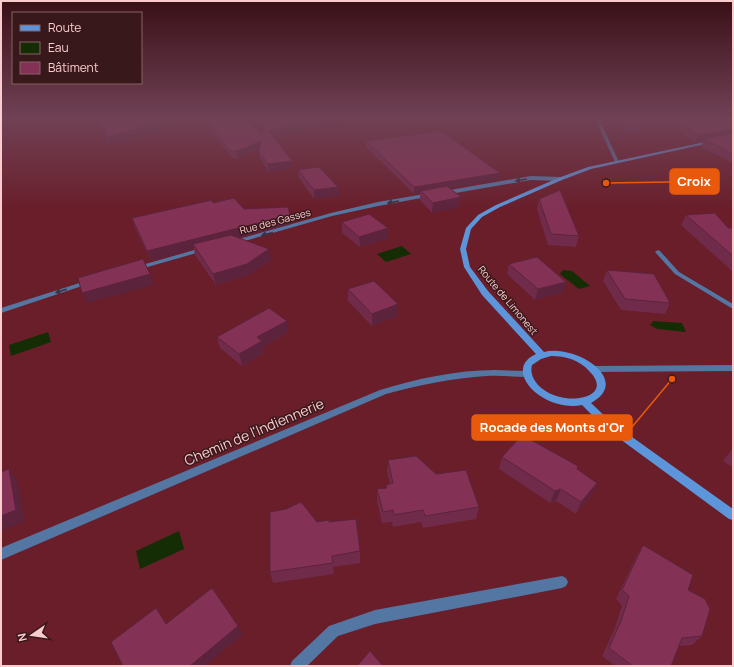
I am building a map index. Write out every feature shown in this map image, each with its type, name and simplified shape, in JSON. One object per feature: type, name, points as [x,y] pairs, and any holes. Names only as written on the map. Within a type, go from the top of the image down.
[{"type":"street","points":[[611,148],[617,162]]},
{"type":"street","name":"Route de Limonest","points":[[541,354],[481,286],[467,267],[463,249],[468,229],[480,216],[498,206],[560,179],[590,168],[684,148]]},
{"type":"street","name":"Rue des Gasses","points":[[231,243],[331,215],[378,204],[531,178],[560,179]]},
{"type":"street","points":[[127,271],[209,248]]},
{"type":"street","points":[[658,252],[677,273],[733,307]]},
{"type":"street","points":[[1,311],[97,280]]},
{"type":"street","points":[[551,352],[575,356],[586,362],[594,369],[600,377],[601,385],[599,393],[593,398],[584,402],[572,403],[548,397],[538,390],[531,383],[527,368],[530,362],[541,354],[551,352]]},
{"type":"street","points":[[594,369],[733,368]]},
{"type":"street","name":"Chemin de l'Indiennerie","points":[[1,554],[383,392],[468,374],[528,374]]},
{"type":"street","points":[[584,402],[613,428],[733,515]]},
{"type":"street","points":[[297,666],[334,631],[374,617],[562,582]]},
{"type":"water","points":[[402,246],[411,254],[386,262],[377,254]]},
{"type":"water","points":[[563,270],[572,271],[590,286],[579,289],[560,274]]},
{"type":"water","points":[[652,321],[682,323],[686,332],[657,329],[650,325],[653,322]]},
{"type":"water","points":[[48,332],[51,342],[11,356],[9,345]]},
{"type":"water","points":[[179,531],[184,549],[140,569],[136,551]]},
{"type":"building","points":[[228,148],[244,148],[237,151],[230,151]]},
{"type":"building","points":[[260,148],[282,148],[292,161],[268,164],[259,152]]},
{"type":"building","points":[[373,148],[465,148],[500,173],[414,187]]},
{"type":"building","points":[[722,148],[733,148],[733,154]]},
{"type":"building","points":[[319,167],[338,187],[314,190],[298,170]]},
{"type":"building","points":[[447,186],[461,197],[433,203],[421,191]]},
{"type":"building","points":[[560,190],[579,236],[551,234],[539,199]]},
{"type":"building","points":[[234,198],[244,209],[288,207],[290,215],[147,251],[132,218],[212,200],[213,203]]},
{"type":"building","points":[[715,213],[728,228],[733,228],[733,256],[686,215]]},
{"type":"building","points":[[369,214],[388,228],[359,237],[342,222]]},
{"type":"building","points":[[231,235],[269,249],[247,264],[213,274],[193,244]]},
{"type":"building","points":[[537,257],[566,282],[538,289],[509,264]]},
{"type":"building","points":[[143,259],[150,274],[82,293],[78,278]]},
{"type":"building","points":[[607,270],[654,274],[670,303],[625,299]]},
{"type":"building","points":[[374,281],[398,304],[372,314],[348,289]]},
{"type":"building","points":[[269,308],[287,321],[257,337],[262,341],[239,354],[217,337]]},
{"type":"building","points":[[522,435],[578,466],[577,469],[597,483],[581,502],[561,489],[555,491],[502,457]]},
{"type":"building","points":[[416,456],[436,474],[466,470],[479,507],[425,516],[423,510],[394,515],[393,510],[383,512],[377,489],[387,488],[386,485],[393,483],[388,460]]},
{"type":"building","points":[[9,469],[16,510],[1,516],[1,472]]},
{"type":"building","points":[[301,502],[317,522],[356,519],[360,551],[332,556],[333,563],[270,572],[270,512],[286,509]]},
{"type":"building","points":[[643,545],[693,575],[688,590],[705,599],[710,609],[702,636],[682,638],[671,666],[633,666],[609,648],[621,621],[629,596],[622,590]]},
{"type":"building","points":[[212,588],[238,626],[190,666],[123,666],[111,642],[156,608],[166,624]]},
{"type":"building","points":[[370,651],[383,666],[357,666]]},
{"type":"place","name":"Croix","points":[[606,183]]},
{"type":"place","name":"Rocade des Monts d'Or","points":[[672,379]]}]
